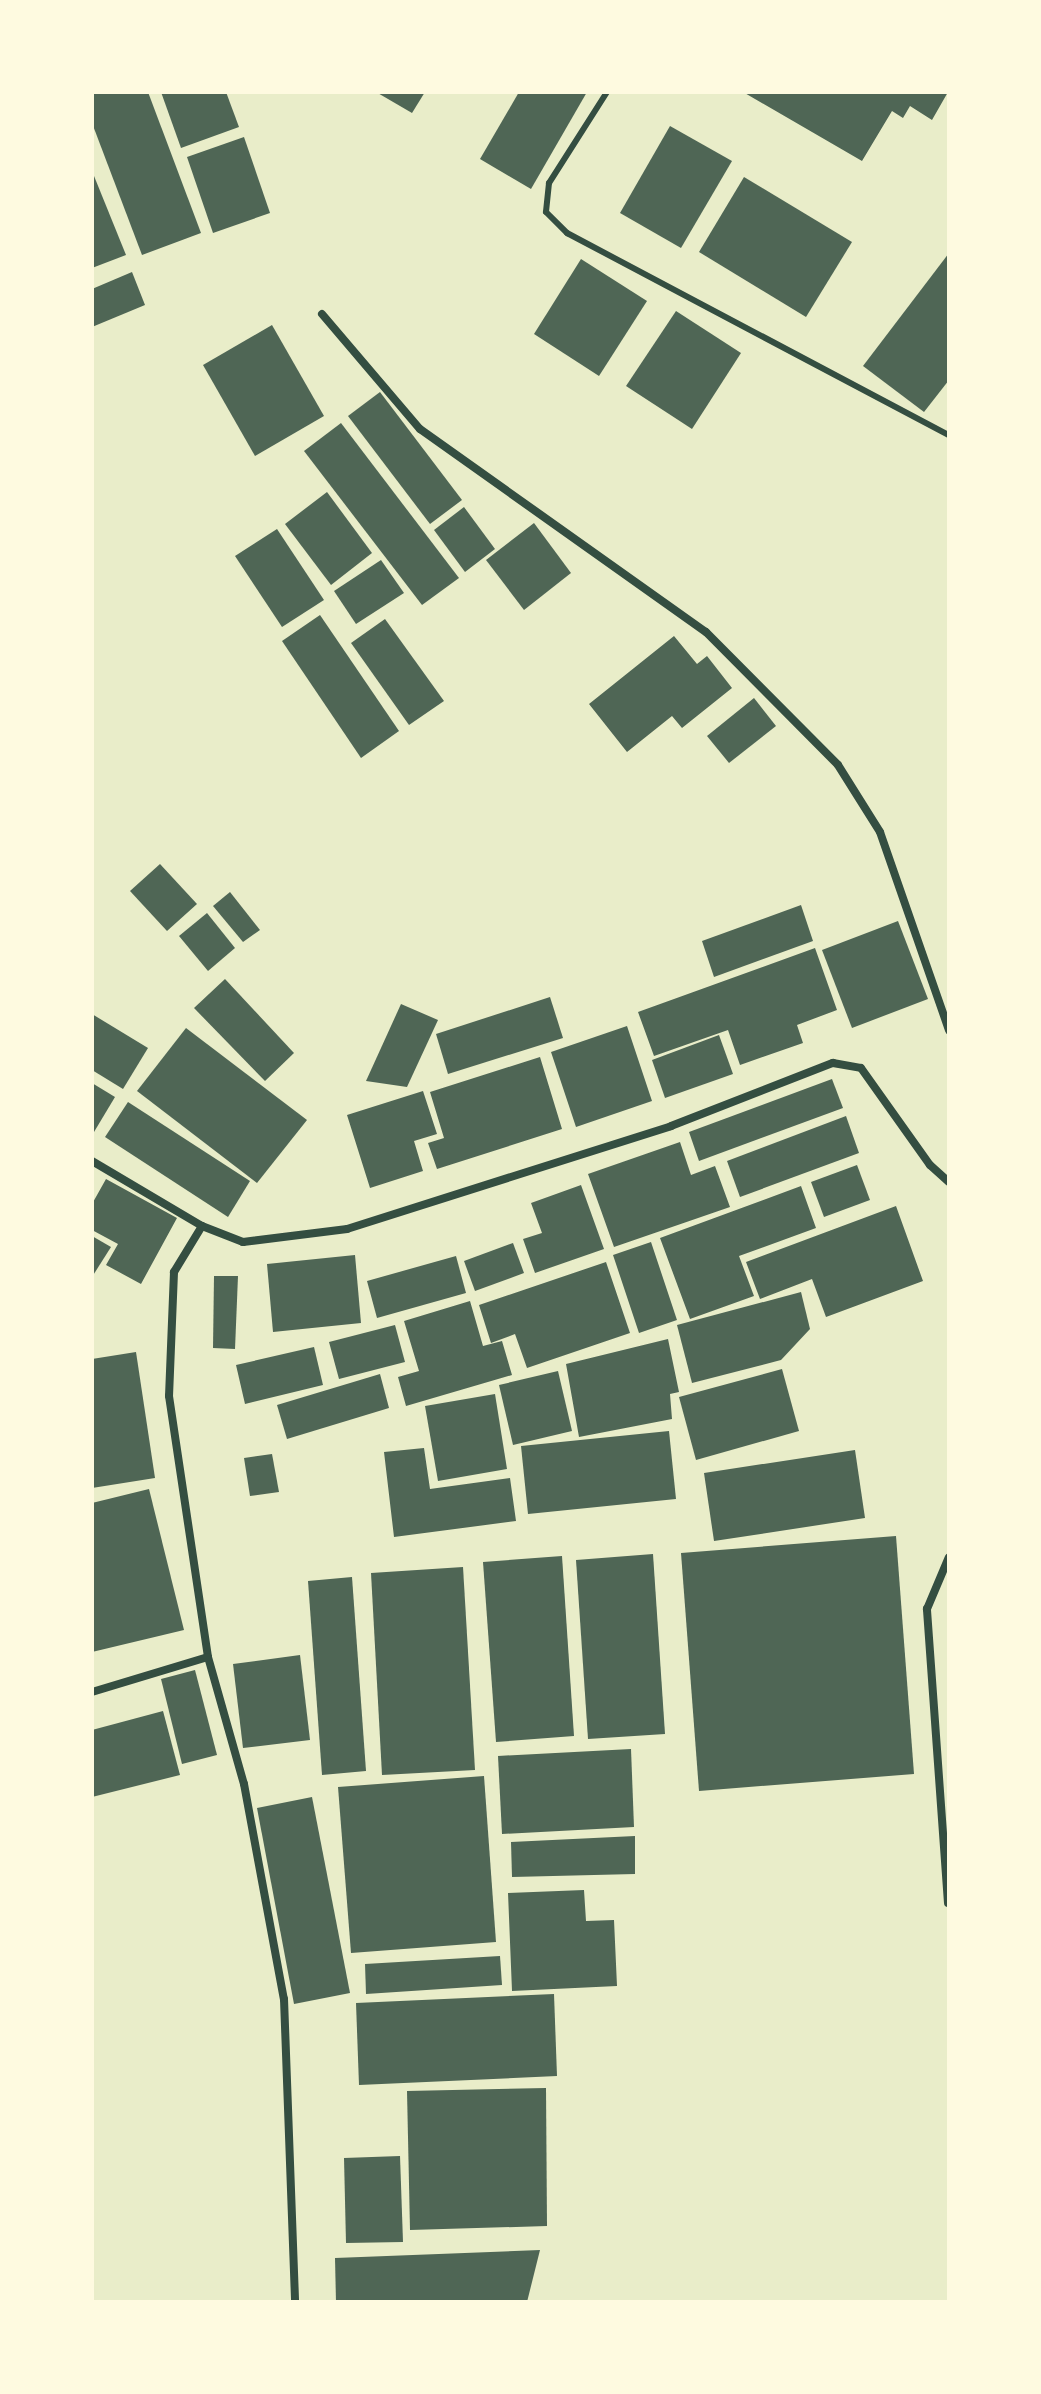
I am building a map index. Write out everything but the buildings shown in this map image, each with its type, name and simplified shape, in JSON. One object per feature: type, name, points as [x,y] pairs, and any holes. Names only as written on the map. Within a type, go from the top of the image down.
[{"type":"street","points":[[322,314],[420,429],[706,632],[838,765],[880,832],[949,1030]]},
{"type":"street","points":[[92,1161],[202,1226],[243,1242],[347,1229],[657,1131],[833,1063],[861,1068],[930,1165],[949,1182]]},
{"type":"street","points":[[202,1226],[174,1272],[169,1396],[208,1657],[244,1784],[284,1999],[295,2302]]},
{"type":"street","points":[[948,1903],[927,1609],[949,1557]]},
{"type":"street","points":[[92,1692],[208,1657]]},
{"type":"lane","points":[[607,92],[549,183],[546,212],[567,233],[949,435]]}]
